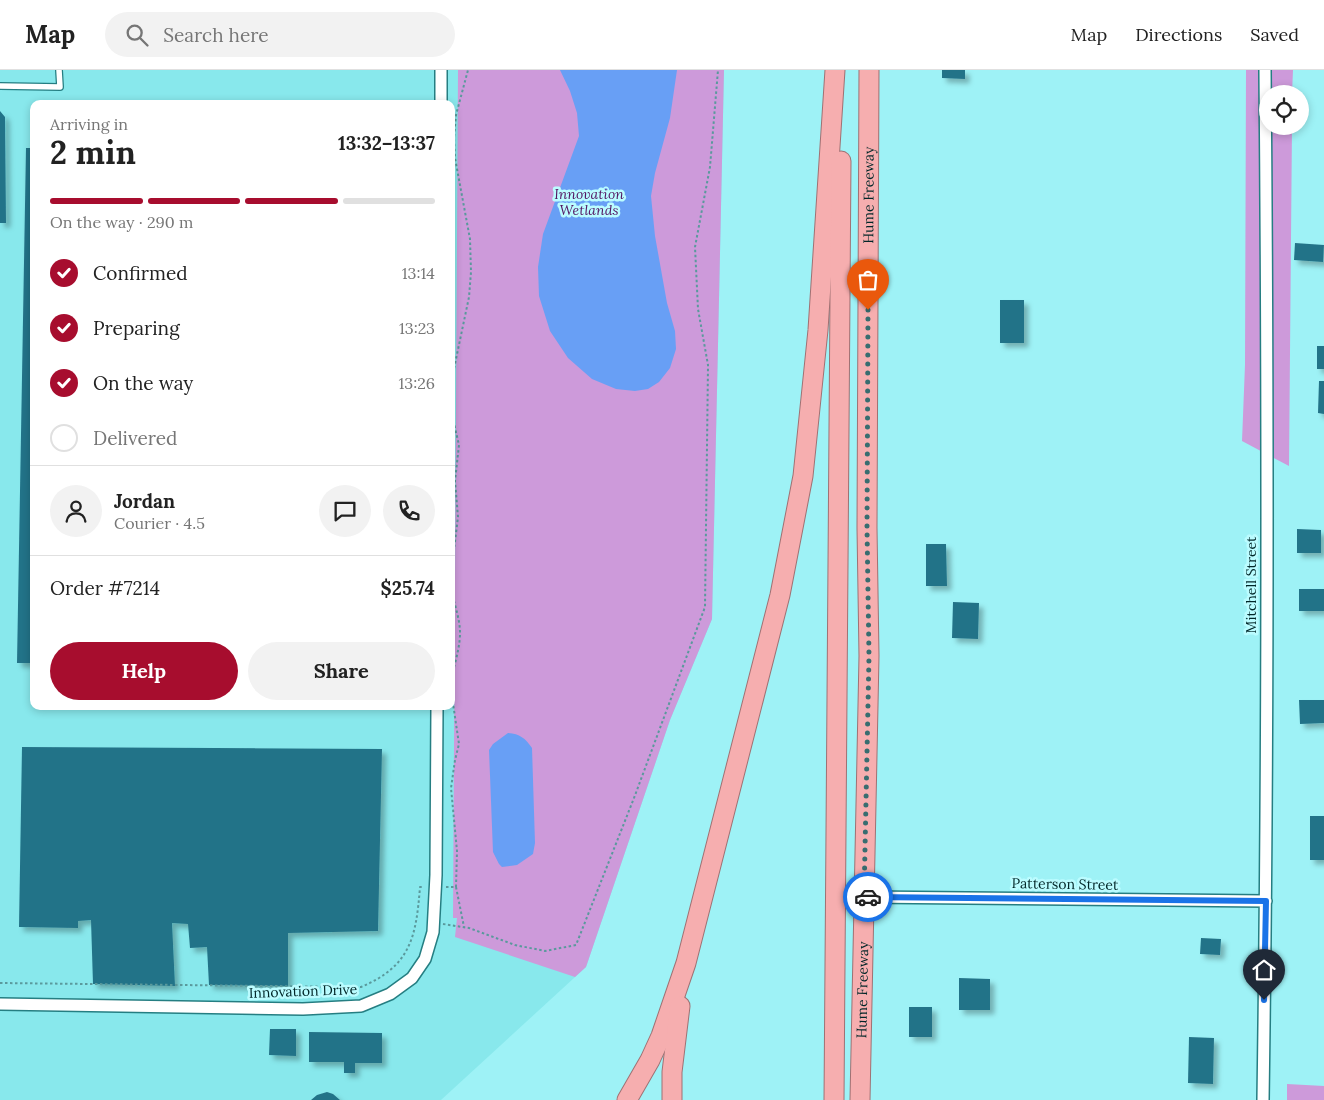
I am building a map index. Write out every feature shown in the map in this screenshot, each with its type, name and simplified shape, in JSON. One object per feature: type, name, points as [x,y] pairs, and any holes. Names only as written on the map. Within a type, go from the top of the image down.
[{"type":"highway","points":[[627,1100],[650,1060],[661,1036],[686,963],[780,595],[803,476],[818,330],[835,70]]},
{"type":"highway","name":"Hume Freeway","points":[[834,1100],[842,70]]},
{"type":"highway","name":"Hume Freeway","points":[[860,1100],[869,656],[867,528],[869,70]]},
{"type":"highway","points":[[672,1100],[674,1051],[686,963]]},
{"type":"street","points":[[440,100],[441,70]]},
{"type":"street","name":"Mitchell Street","points":[[1263,1100],[1266,901],[1267,278],[1265,70]]},
{"type":"street","name":"Innovation Drive","points":[[0,1004],[303,1009],[361,1006],[390,994],[412,978],[425,959],[433,932],[436,875],[437,710]]},
{"type":"street","name":"Patterson Street","points":[[864,897],[1266,901]]},
{"type":"lane","points":[[0,86],[60,87],[60,70]]},
{"type":"path","points":[[455,131],[459,101],[468,70]]},
{"type":"path","points":[[434,922],[464,927],[515,945],[545,952],[576,945],[641,779],[705,607],[708,365],[698,309],[695,247],[710,166],[718,70]]},
{"type":"path","points":[[455,158],[470,239],[471,272],[469,297],[455,365]]},
{"type":"path","points":[[455,428],[459,445],[455,482],[458,517],[455,541]]},
{"type":"path","points":[[455,604],[460,633],[455,659]]},
{"type":"path","points":[[454,710],[459,744],[451,788],[457,851],[456,887],[464,927]]},
{"type":"path","points":[[0,983],[360,987],[388,973],[410,947],[416,924],[420,887],[429,887]]},
{"type":"path","points":[[438,887],[456,887]]},
{"type":"shaded area","points":[[0,70],[724,70],[712,619],[670,720],[586,967],[441,1100],[0,1100]]},
{"type":"shaded area","points":[[560,70],[677,70],[670,118],[655,173],[651,196],[655,236],[667,303],[675,331],[676,349],[670,368],[659,382],[648,389],[635,391],[616,389],[592,379],[568,358],[550,331],[539,296],[538,267],[543,234],[579,136],[577,113],[570,91]]},
{"type":"shaded area","points":[[508,733],[522,737],[532,748],[535,843],[533,854],[517,865],[502,867],[493,852],[489,750],[493,744]]},
{"type":"green space","name":"Innovation Wetlands","points":[[458,70],[724,70],[712,619],[670,720],[586,967],[575,977],[455,937],[457,918],[453,918]]},
{"type":"green space","points":[[1246,70],[1293,70],[1292,85],[1259,85],[1259,135],[1292,135],[1289,466],[1242,441],[1245,365]]},
{"type":"green space","points":[[1287,1084],[1324,1086],[1324,1100],[1287,1100]]},
{"type":"building","points":[[942,70],[965,70],[965,79],[942,78]]},
{"type":"building","points":[[0,111],[5,117],[6,223],[0,223]]},
{"type":"building","points":[[26,148],[30,148],[30,663],[17,663]]},
{"type":"building","points":[[1295,243],[1324,245],[1323,262],[1294,260]]},
{"type":"building","points":[[1000,300],[1024,300],[1024,343],[1000,343]]},
{"type":"building","points":[[1317,346],[1324,346],[1324,369],[1317,369]]},
{"type":"building","points":[[1319,381],[1324,381],[1324,414],[1318,413]]},
{"type":"building","points":[[1297,529],[1321,530],[1321,553],[1297,553]]},
{"type":"building","points":[[926,544],[946,544],[947,586],[926,586]]},
{"type":"building","points":[[1299,589],[1324,589],[1324,611],[1299,611]]},
{"type":"building","points":[[953,602],[979,603],[978,639],[952,638]]},
{"type":"building","points":[[1299,700],[1324,700],[1324,723],[1300,724]]},
{"type":"building","points":[[22,747],[382,749],[378,931],[288,933],[288,986],[209,985],[207,947],[190,948],[188,924],[172,923],[175,986],[93,984],[91,920],[78,921],[78,928],[19,927]]},
{"type":"building","points":[[1310,816],[1324,816],[1324,860],[1310,860]]},
{"type":"building","points":[[1201,938],[1221,939],[1220,955],[1200,954]]},
{"type":"building","points":[[959,978],[990,979],[990,1010],[959,1010]]},
{"type":"building","points":[[909,1007],[932,1007],[932,1037],[909,1037]]},
{"type":"building","points":[[270,1029],[296,1029],[296,1056],[269,1055]]},
{"type":"building","points":[[309,1032],[382,1033],[382,1063],[355,1063],[355,1073],[344,1073],[344,1062],[309,1062]]},
{"type":"building","points":[[1189,1037],[1214,1038],[1213,1084],[1188,1083]]},
{"type":"building","points":[[327,1092],[340,1100],[311,1100],[317,1095]]},
{"type":"way so far","points":[[868,310],[867,528],[869,656],[864,897],[868,897]]},
{"type":"route","points":[[868,897],[1266,901],[1264,1000]]}]
